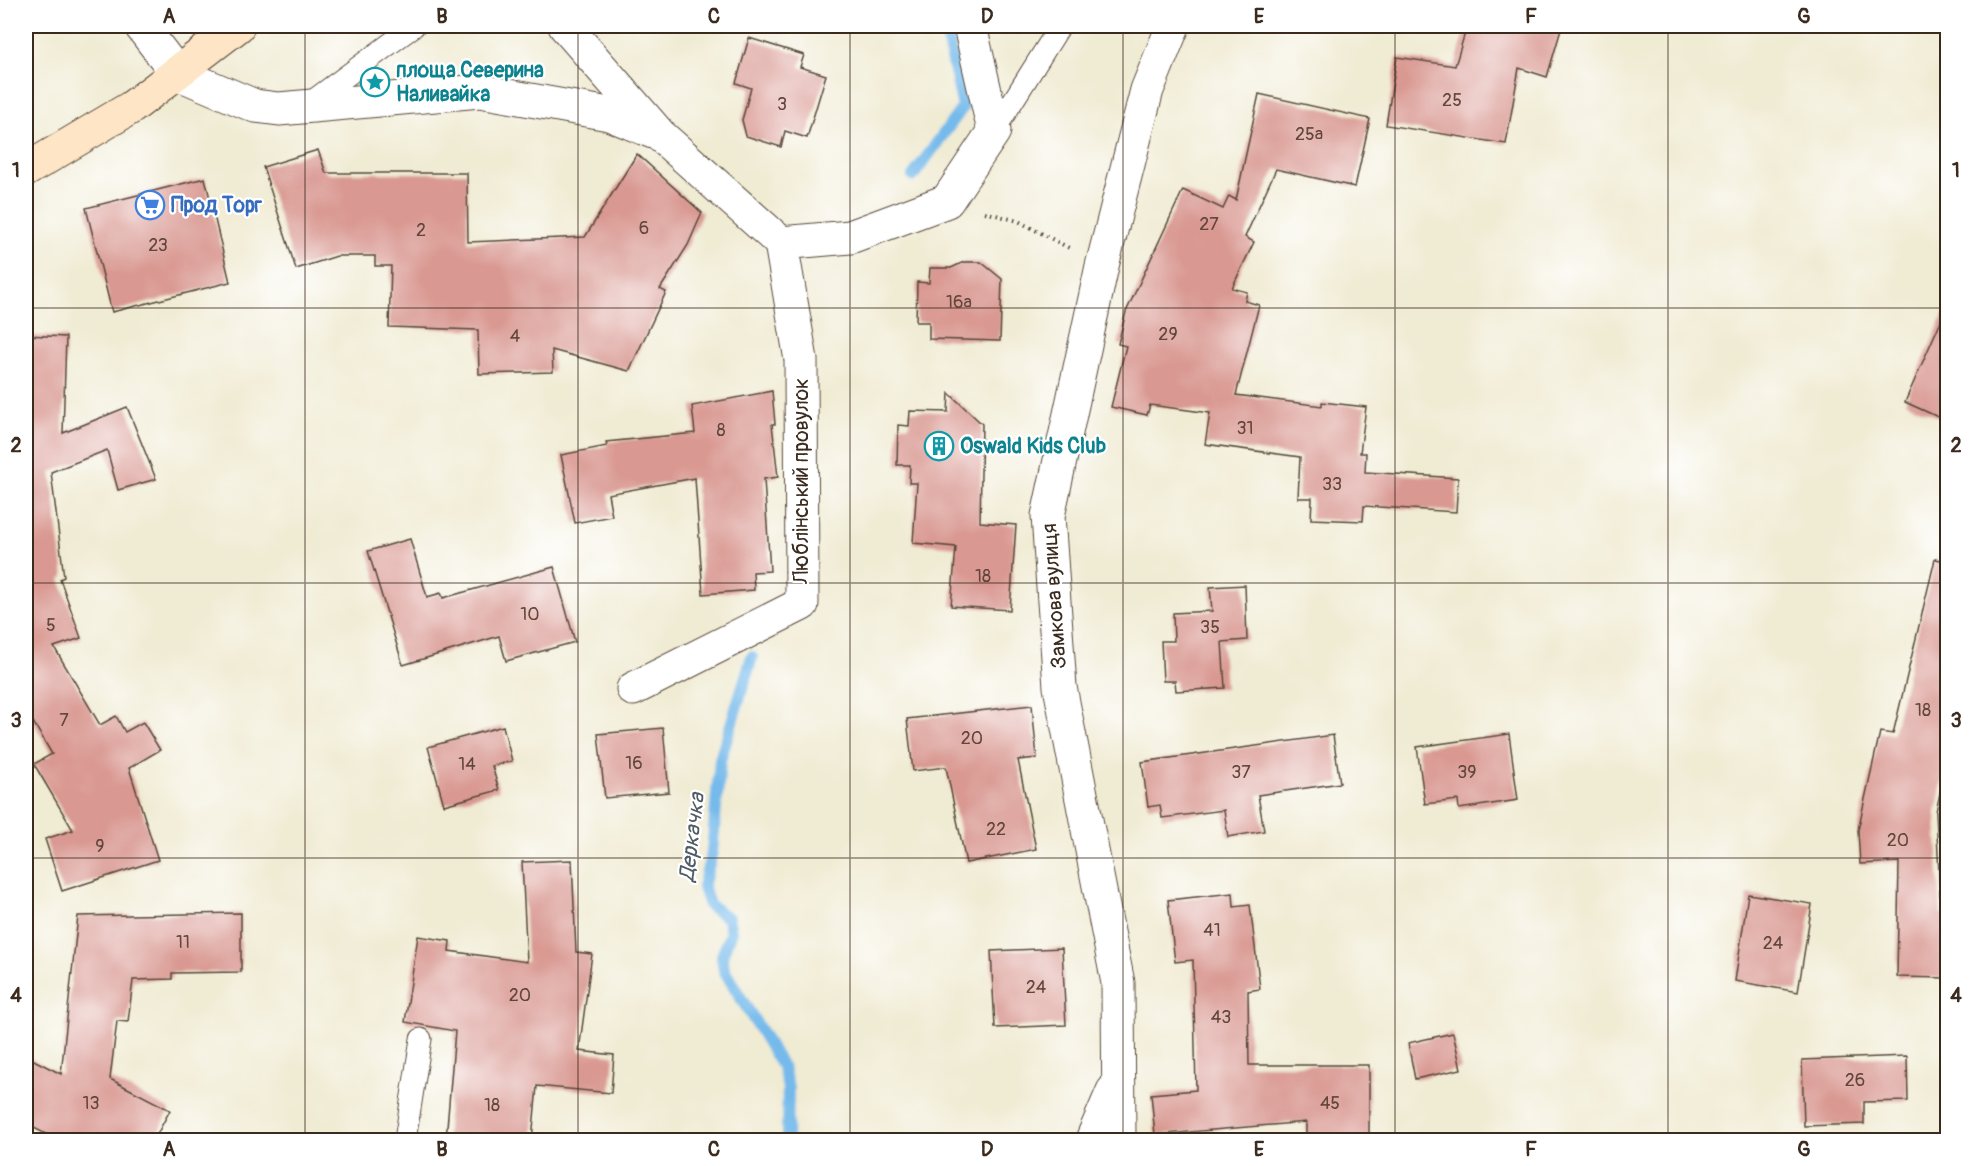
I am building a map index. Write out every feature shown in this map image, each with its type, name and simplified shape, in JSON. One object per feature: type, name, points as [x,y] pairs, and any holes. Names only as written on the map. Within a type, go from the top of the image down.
[{"type":"main road","points":[[26,170],[124,112],[238,26]]},
{"type":"street","points":[[141,26],[177,73],[255,106],[279,109],[480,92],[609,114],[660,135]]},
{"type":"street","points":[[565,26],[660,135],[781,243],[850,237],[947,201],[994,131],[970,26]]},
{"type":"street","name":"Замкова вулиця","points":[[1119,1140],[1118,983],[1060,687],[1048,516],[1102,266],[1147,90],[1173,26]]},
{"type":"street","name":"Люблінський провулок","points":[[633,689],[802,603],[801,360],[781,243]]},
{"type":"street","points":[[1092,1140],[1120,1075]]},
{"type":"lane","points":[[304,107],[414,26]]},
{"type":"lane","points":[[994,131],[1060,26]]},
{"type":"lane","points":[[405,1140],[421,1039]]},
{"type":"path","points":[[947,201],[1018,221],[1102,266]]},
{"type":"building","points":[[1467,26],[1562,26],[1547,77],[1519,68],[1506,144],[1386,125],[1397,57],[1455,66]]},
{"type":"building","points":[[749,38],[804,55],[800,67],[826,75],[807,138],[785,131],[781,147],[746,136],[742,120],[751,88],[736,83]]},
{"type":"building","points":[[1259,94],[1370,119],[1355,187],[1276,169],[1245,237],[1254,242],[1232,288],[1247,292],[1245,301],[1259,305],[1236,395],[1322,406],[1322,402],[1366,407],[1360,453],[1366,453],[1365,472],[1458,478],[1456,512],[1364,506],[1363,521],[1311,519],[1312,498],[1298,498],[1300,457],[1205,444],[1210,413],[1150,405],[1147,415],[1111,407],[1126,346],[1118,344],[1126,312],[1183,190],[1223,209],[1229,196],[1236,200]]},
{"type":"building","points":[[318,150],[326,173],[467,173],[468,242],[585,237],[637,154],[702,213],[688,245],[660,289],[666,292],[629,371],[552,350],[553,372],[479,374],[478,330],[389,327],[391,266],[375,266],[375,256],[337,256],[296,269],[263,167]]},
{"type":"building","points":[[205,178],[230,282],[112,312],[86,208]]},
{"type":"building","points":[[964,262],[981,262],[1002,279],[1000,341],[929,339],[929,322],[916,322],[917,282],[929,283],[930,268],[951,268]]},
{"type":"building","points":[[1947,307],[1947,421],[1905,402]]},
{"type":"building","points":[[26,335],[66,337],[63,433],[127,407],[156,479],[118,490],[107,450],[51,472],[64,577],[60,579],[81,638],[54,647],[100,725],[116,716],[125,732],[143,722],[160,750],[129,768],[158,860],[62,891],[45,839],[73,830],[34,764],[52,754],[26,710]]},
{"type":"building","points":[[772,391],[775,424],[772,424],[778,477],[764,479],[770,571],[753,572],[754,590],[703,594],[695,478],[608,494],[612,516],[575,523],[561,455],[607,446],[606,442],[695,433],[692,406]]},
{"type":"building","points":[[949,393],[982,424],[980,522],[1016,525],[1010,610],[951,606],[956,547],[913,543],[917,483],[909,483],[910,465],[897,465],[898,425],[909,426],[910,411],[948,412]]},
{"type":"building","points":[[410,539],[427,597],[441,593],[443,598],[554,567],[575,642],[506,661],[499,636],[403,665],[368,551]]},
{"type":"building","points":[[1935,559],[1947,561],[1947,759],[1936,812],[1941,915],[1947,915],[1947,978],[1897,977],[1899,862],[1860,864],[1858,830],[1880,732],[1893,734]]},
{"type":"building","points":[[1245,585],[1247,640],[1222,642],[1225,688],[1176,691],[1175,681],[1163,681],[1161,641],[1174,641],[1173,613],[1212,611],[1210,587]]},
{"type":"building","points":[[1032,705],[1037,758],[1018,760],[1036,849],[966,863],[946,767],[913,771],[907,719]]},
{"type":"building","points":[[503,726],[512,761],[492,766],[499,790],[444,805],[428,747]]},
{"type":"building","points":[[663,728],[669,792],[605,798],[598,734]]},
{"type":"building","points":[[1509,734],[1518,800],[1459,809],[1458,800],[1425,804],[1417,747]]},
{"type":"building","points":[[1333,735],[1340,783],[1258,795],[1264,831],[1228,837],[1224,810],[1162,818],[1160,805],[1148,807],[1142,762]]},
{"type":"building","points":[[572,860],[576,952],[592,954],[579,1051],[614,1055],[611,1093],[537,1086],[532,1140],[446,1140],[455,1031],[405,1022],[418,936],[450,941],[449,951],[527,962],[522,862]]},
{"type":"building","points":[[1233,893],[1234,907],[1250,905],[1260,989],[1248,991],[1249,1065],[1369,1065],[1369,1140],[1306,1140],[1306,1122],[1155,1135],[1151,1094],[1196,1090],[1193,960],[1175,962],[1168,900]]},
{"type":"building","points":[[1748,894],[1812,904],[1798,992],[1735,981]]},
{"type":"building","points":[[241,913],[241,972],[172,973],[172,979],[133,980],[128,1022],[117,1021],[110,1079],[170,1110],[154,1140],[58,1140],[26,1124],[26,1056],[61,1074],[78,916]]},
{"type":"building","points":[[1062,948],[1066,1025],[995,1028],[991,951]]},
{"type":"building","points":[[1453,1033],[1461,1069],[1415,1079],[1408,1043]]},
{"type":"building","points":[[1907,1056],[1908,1101],[1864,1102],[1864,1124],[1804,1126],[1802,1060]]},
{"type":"waterway","name":"Деркачка","points":[[913,176],[963,107],[945,26]]},
{"type":"waterway","name":"Деркачка","points":[[752,657],[720,760],[712,852],[703,887],[709,905],[728,918],[731,932],[722,956],[724,970],[783,1068],[788,1088],[787,1140]]},
{"type":"place","name":"площа Северина Наливайка","points":[[375,82]]},
{"type":"place","name":"Прод Торг","points":[[150,205]]},
{"type":"place","name":"Oswald Kids Club","points":[[939,446]]}]
